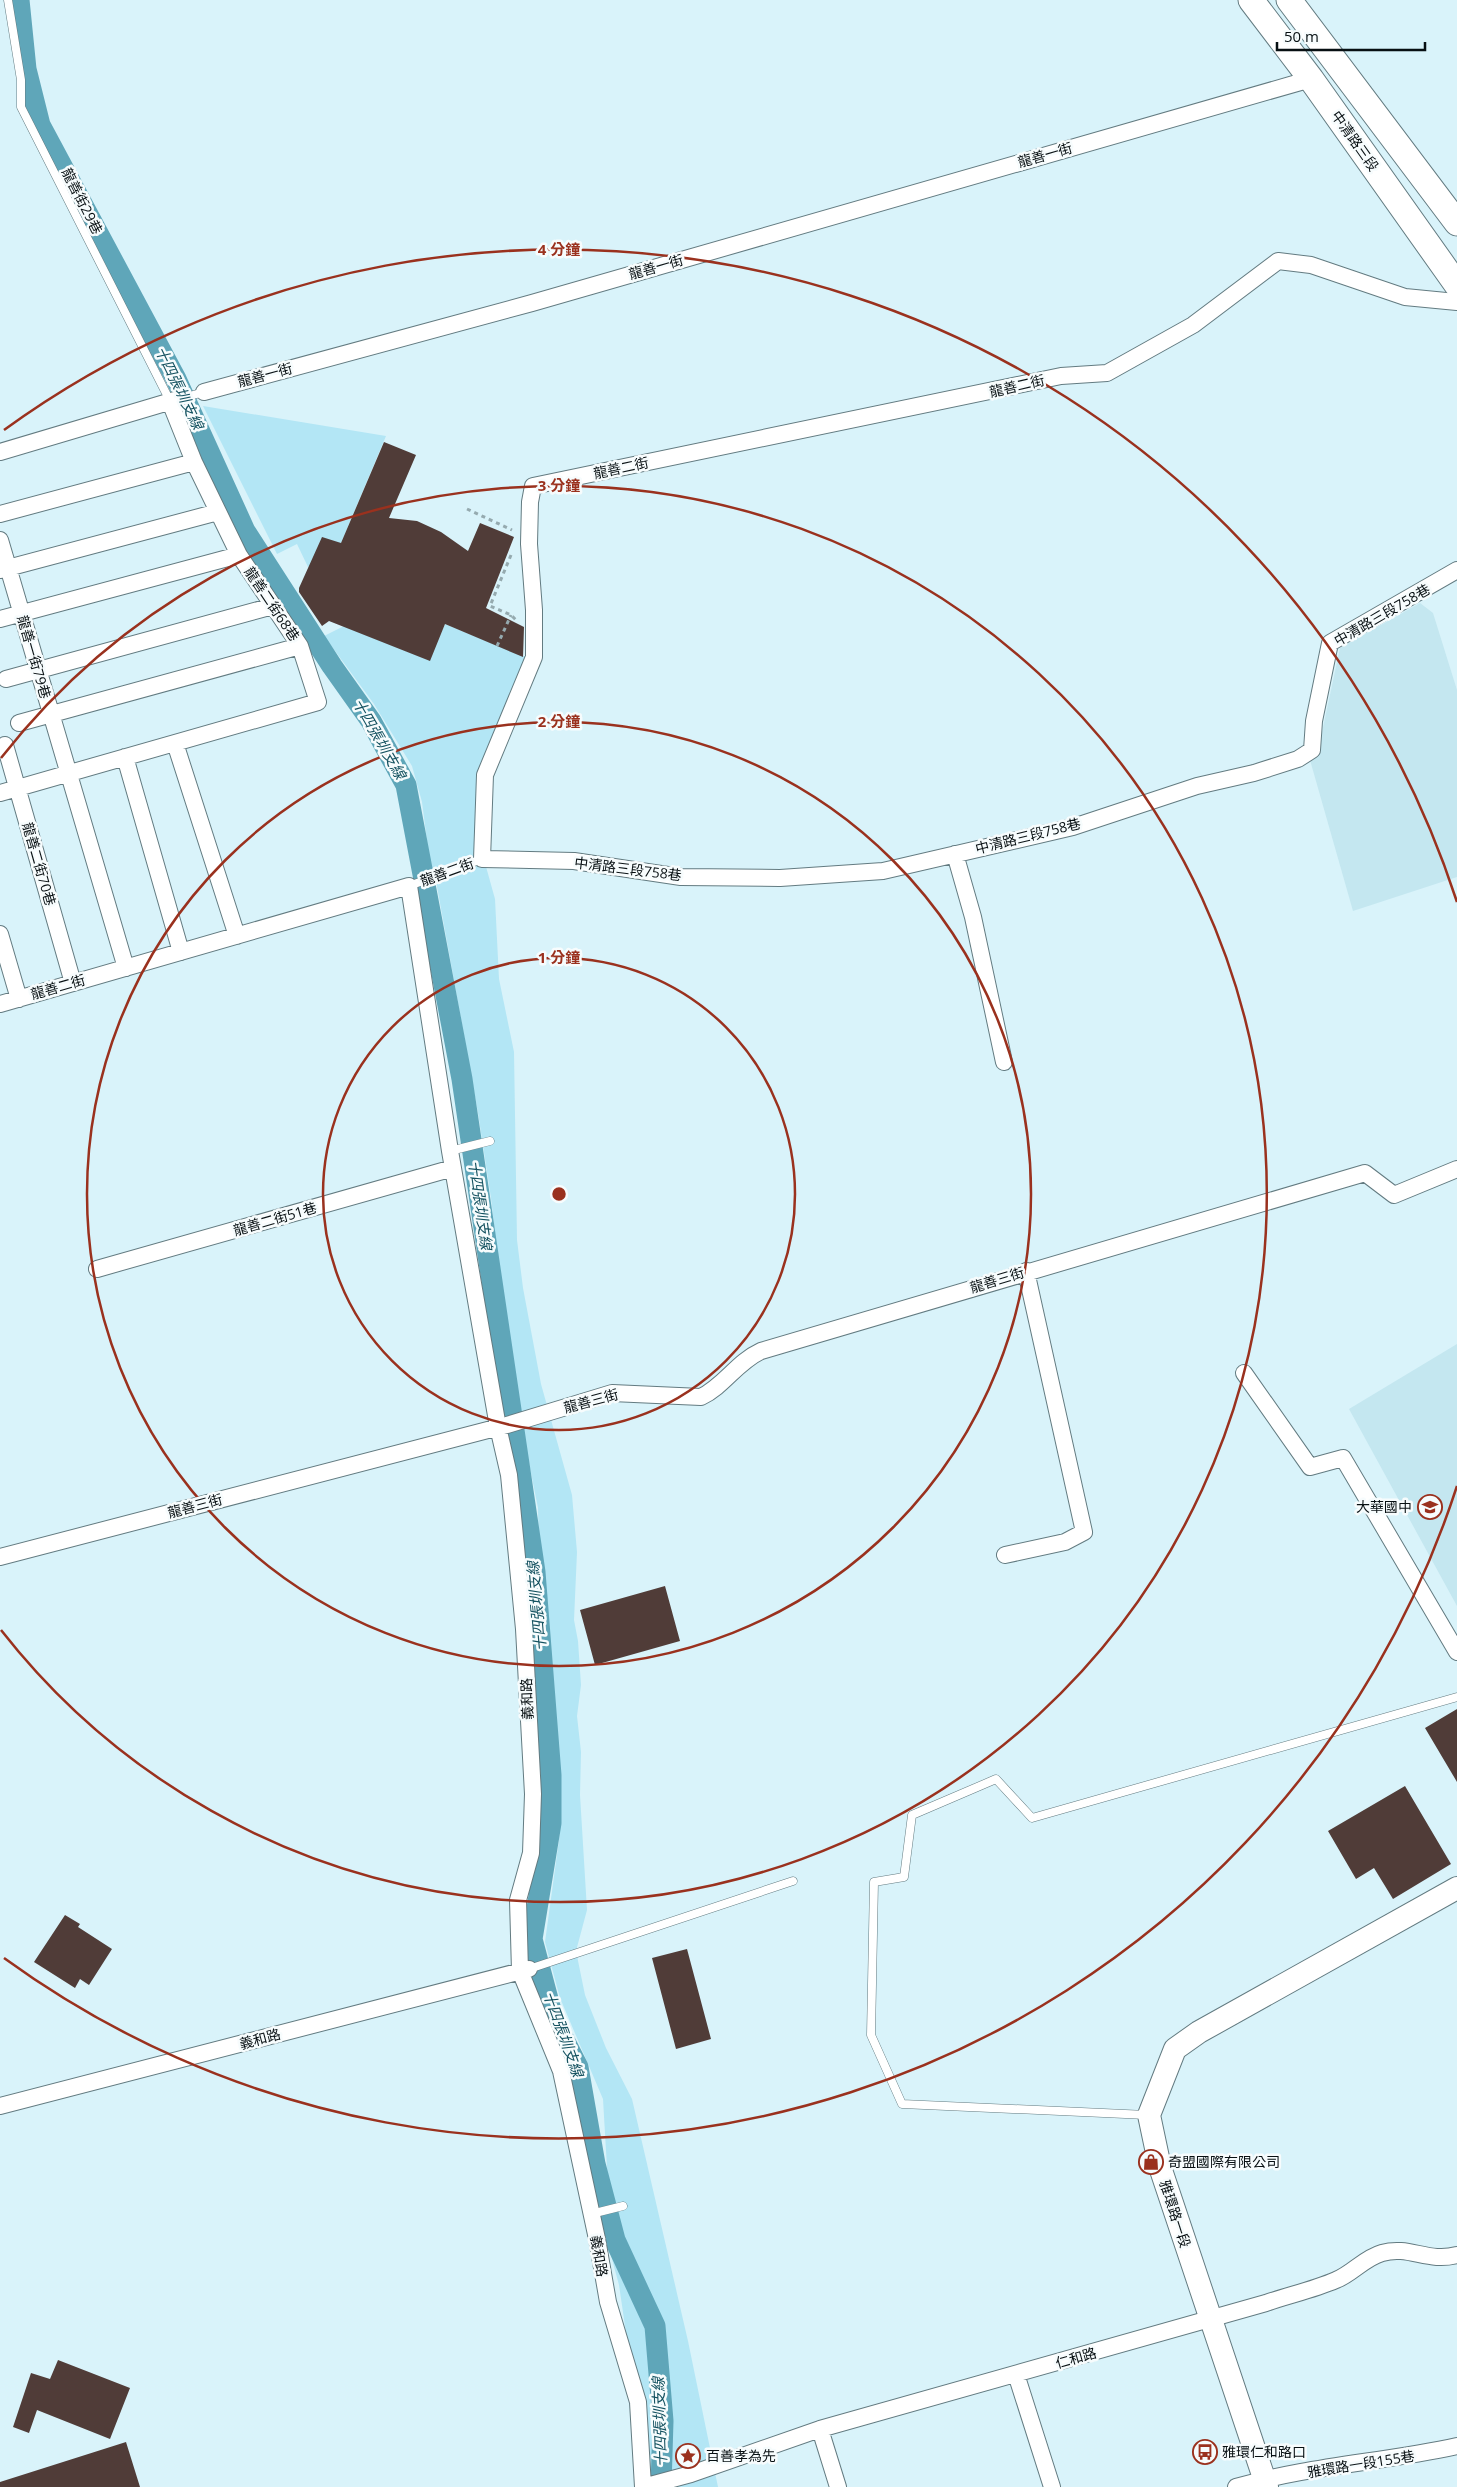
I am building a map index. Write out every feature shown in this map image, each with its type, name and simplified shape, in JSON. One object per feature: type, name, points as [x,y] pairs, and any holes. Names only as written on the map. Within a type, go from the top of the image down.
[{"type":"main road","name":"中清路三段","points":[[1251,0],[1310,79],[1457,285]]},
{"type":"main road","points":[[1289,0],[1457,223]]},
{"type":"street","points":[[1243,0],[1270,26]]},
{"type":"street","name":"龍善一街","points":[[204,392],[532,303],[1310,79]]},
{"type":"street","name":"龍善二街","points":[[482,859],[485,774],[534,657],[534,610],[529,544],[530,502],[533,486],[1062,376],[1108,374],[1193,326],[1278,261],[1311,265],[1405,297],[1457,302]]},
{"type":"street","name":"龍善一街","points":[[0,452],[173,401]]},
{"type":"street","name":"龍善二街68巷","points":[[0,793],[318,702],[300,646],[239,555],[194,462],[173,401]]},
{"type":"street","points":[[0,514],[194,462]]},
{"type":"street","points":[[4,569],[218,512]]},
{"type":"street","name":"龍善一街79巷","points":[[0,540],[4,569],[21,613],[68,773]]},
{"type":"street","points":[[0,618],[239,555]]},
{"type":"street","name":"中清路三段758巷","points":[[482,859],[574,861],[681,877],[780,878],[883,871],[1072,827],[1197,786],[1254,773],[1298,759],[1312,750],[1314,722],[1330,643],[1457,570]]},
{"type":"street","points":[[6,679],[272,606]]},
{"type":"street","points":[[19,723],[300,646]]},
{"type":"street","points":[[175,743],[237,936]]},
{"type":"street","name":"龍善二街70巷","points":[[5,745],[73,983]]},
{"type":"street","points":[[125,757],[181,952]]},
{"type":"street","points":[[68,773],[126,968]]},
{"type":"street","points":[[955,854],[973,917],[1004,1062]]},
{"type":"street","points":[[409,886],[450,1151],[502,1426]]},
{"type":"street","name":"龍善二街","points":[[0,1004],[409,886]]},
{"type":"street","points":[[0,934],[19,998]]},
{"type":"street","name":"龍善二街51巷","points":[[97,1269],[453,1168]]},
{"type":"street","name":"龍善三街","points":[[0,1557],[540,1416],[612,1393],[701,1397],[712,1392],[748,1357],[761,1351],[1026,1271],[1365,1173],[1394,1195],[1457,1169]]},
{"type":"street","points":[[1005,1555],[1065,1542],[1084,1532],[1026,1271]]},
{"type":"street","points":[[1244,1373],[1310,1467],[1343,1458],[1457,1652]]},
{"type":"street","name":"義和路","points":[[502,1426],[510,1475],[524,1619],[533,1794],[531,1853],[518,1900],[524,1970],[561,2070],[608,2302],[638,2402],[643,2487]]},
{"type":"street","points":[[1149,2115],[1175,2048],[1199,2032],[1457,1888]]},
{"type":"street","name":"義和路","points":[[0,2106],[524,1970]]},
{"type":"street","name":"雅環路一段","points":[[1149,2115],[1160,2167],[1266,2483]]},
{"type":"street","name":"仁和路","points":[[643,2487],[691,2474],[820,2429],[1210,2320],[1337,2280],[1359,2264],[1381,2253],[1401,2249],[1426,2257],[1457,2255]]},
{"type":"street","points":[[1016,2374],[1052,2487]]},
{"type":"street","points":[[820,2429],[838,2487]]},
{"type":"street","name":"雅環路一段155巷","points":[[1236,2487],[1409,2457],[1457,2446]]},
{"type":"lane","name":"龍善街29巷","points":[[8,0],[21,80],[21,107],[173,401]]},
{"type":"lane","name":"龍善一街","points":[[173,401],[204,392]]},
{"type":"lane","name":"龍善二街","points":[[409,886],[482,859]]},
{"type":"lane","points":[[450,1151],[490,1140]]},
{"type":"lane","points":[[1149,2115],[902,2104],[871,2036],[874,1882],[904,1877],[912,1815],[996,1779],[1032,1818],[1457,1697]]},
{"type":"lane","name":"義和路","points":[[524,1970],[566,1958],[793,1882]]},
{"type":"lane","points":[[591,2214],[623,2206]]},
{"type":"path","points":[[468,509],[516,532]]},
{"type":"path","points":[[514,547],[490,606],[511,615],[518,624]]},
{"type":"path","points":[[497,646],[511,615]]},
{"type":"shaded area","points":[[203,406],[386,436],[341,543],[308,567],[297,544],[277,554]]},
{"type":"shaded area","points":[[1420,603],[1433,613],[1457,690],[1457,877],[1353,911],[1310,760],[1319,746],[1340,648]]},
{"type":"shaded area","points":[[445,624],[523,656],[529,656],[479,774],[477,856],[431,872],[422,802],[412,766],[374,704],[324,636],[344,626],[429,660]]},
{"type":"shaded area","points":[[485,863],[495,899],[499,979],[514,1052],[517,1240],[523,1288],[541,1384],[572,1495],[577,1552],[574,1620],[578,1641],[581,1685],[577,1716],[581,1752],[580,1795],[587,1910],[576,1951],[585,1995],[606,2048],[632,2099],[688,2341],[718,2487],[665,2487],[648,2483],[619,2285],[606,2237],[598,2188],[608,2185],[603,2099],[560,1998],[545,1942],[559,1840],[561,1800],[539,1563],[538,1508],[512,1378],[491,1198],[478,1113],[436,881]]},
{"type":"shaded area","name":"大華國中","points":[[1457,1344],[1457,1606],[1349,1409]]},
{"type":"building","points":[[384,442],[416,455],[389,518],[417,521],[441,532],[468,551],[480,523],[514,537],[486,608],[524,627],[523,657],[445,624],[430,661],[329,621],[322,626],[299,592],[299,588],[322,537],[341,543]]},
{"type":"building","points":[[665,1586],[680,1641],[595,1665],[580,1610]]},
{"type":"building","points":[[1457,1709],[1457,1782],[1425,1728]]},
{"type":"building","points":[[1405,1786],[1451,1864],[1393,1899],[1374,1868],[1356,1879],[1328,1831]]},
{"type":"building","points":[[65,1915],[80,1924],[78,1927],[112,1949],[89,1985],[80,1979],[75,1988],[34,1962]]},
{"type":"building","points":[[687,1949],[711,2039],[676,2049],[652,1958]]},
{"type":"building","points":[[58,2360],[130,2388],[110,2439],[37,2410],[29,2433],[13,2427],[31,2373],[50,2379]]},
{"type":"building","points":[[126,2442],[140,2487],[0,2487],[0,2482]]},
{"type":"waterway","name":"十四張圳支線","points":[[19,0],[26,69],[40,125],[176,379],[245,531],[332,666],[371,721],[406,785],[462,1079],[535,1572],[551,1775],[551,1823],[532,1939],[553,2018],[578,2067],[595,2164],[615,2240],[655,2326],[663,2421],[661,2487]]},
{"type":"place","name":"大華國中","points":[[1430,1507]]},
{"type":"place","name":"奇盟國際有限公司","points":[[1151,2162]]},
{"type":"place","name":"雅環仁和路口","points":[[1205,2452]]},
{"type":"place","name":"百善孝為先","points":[[688,2456]]}]
